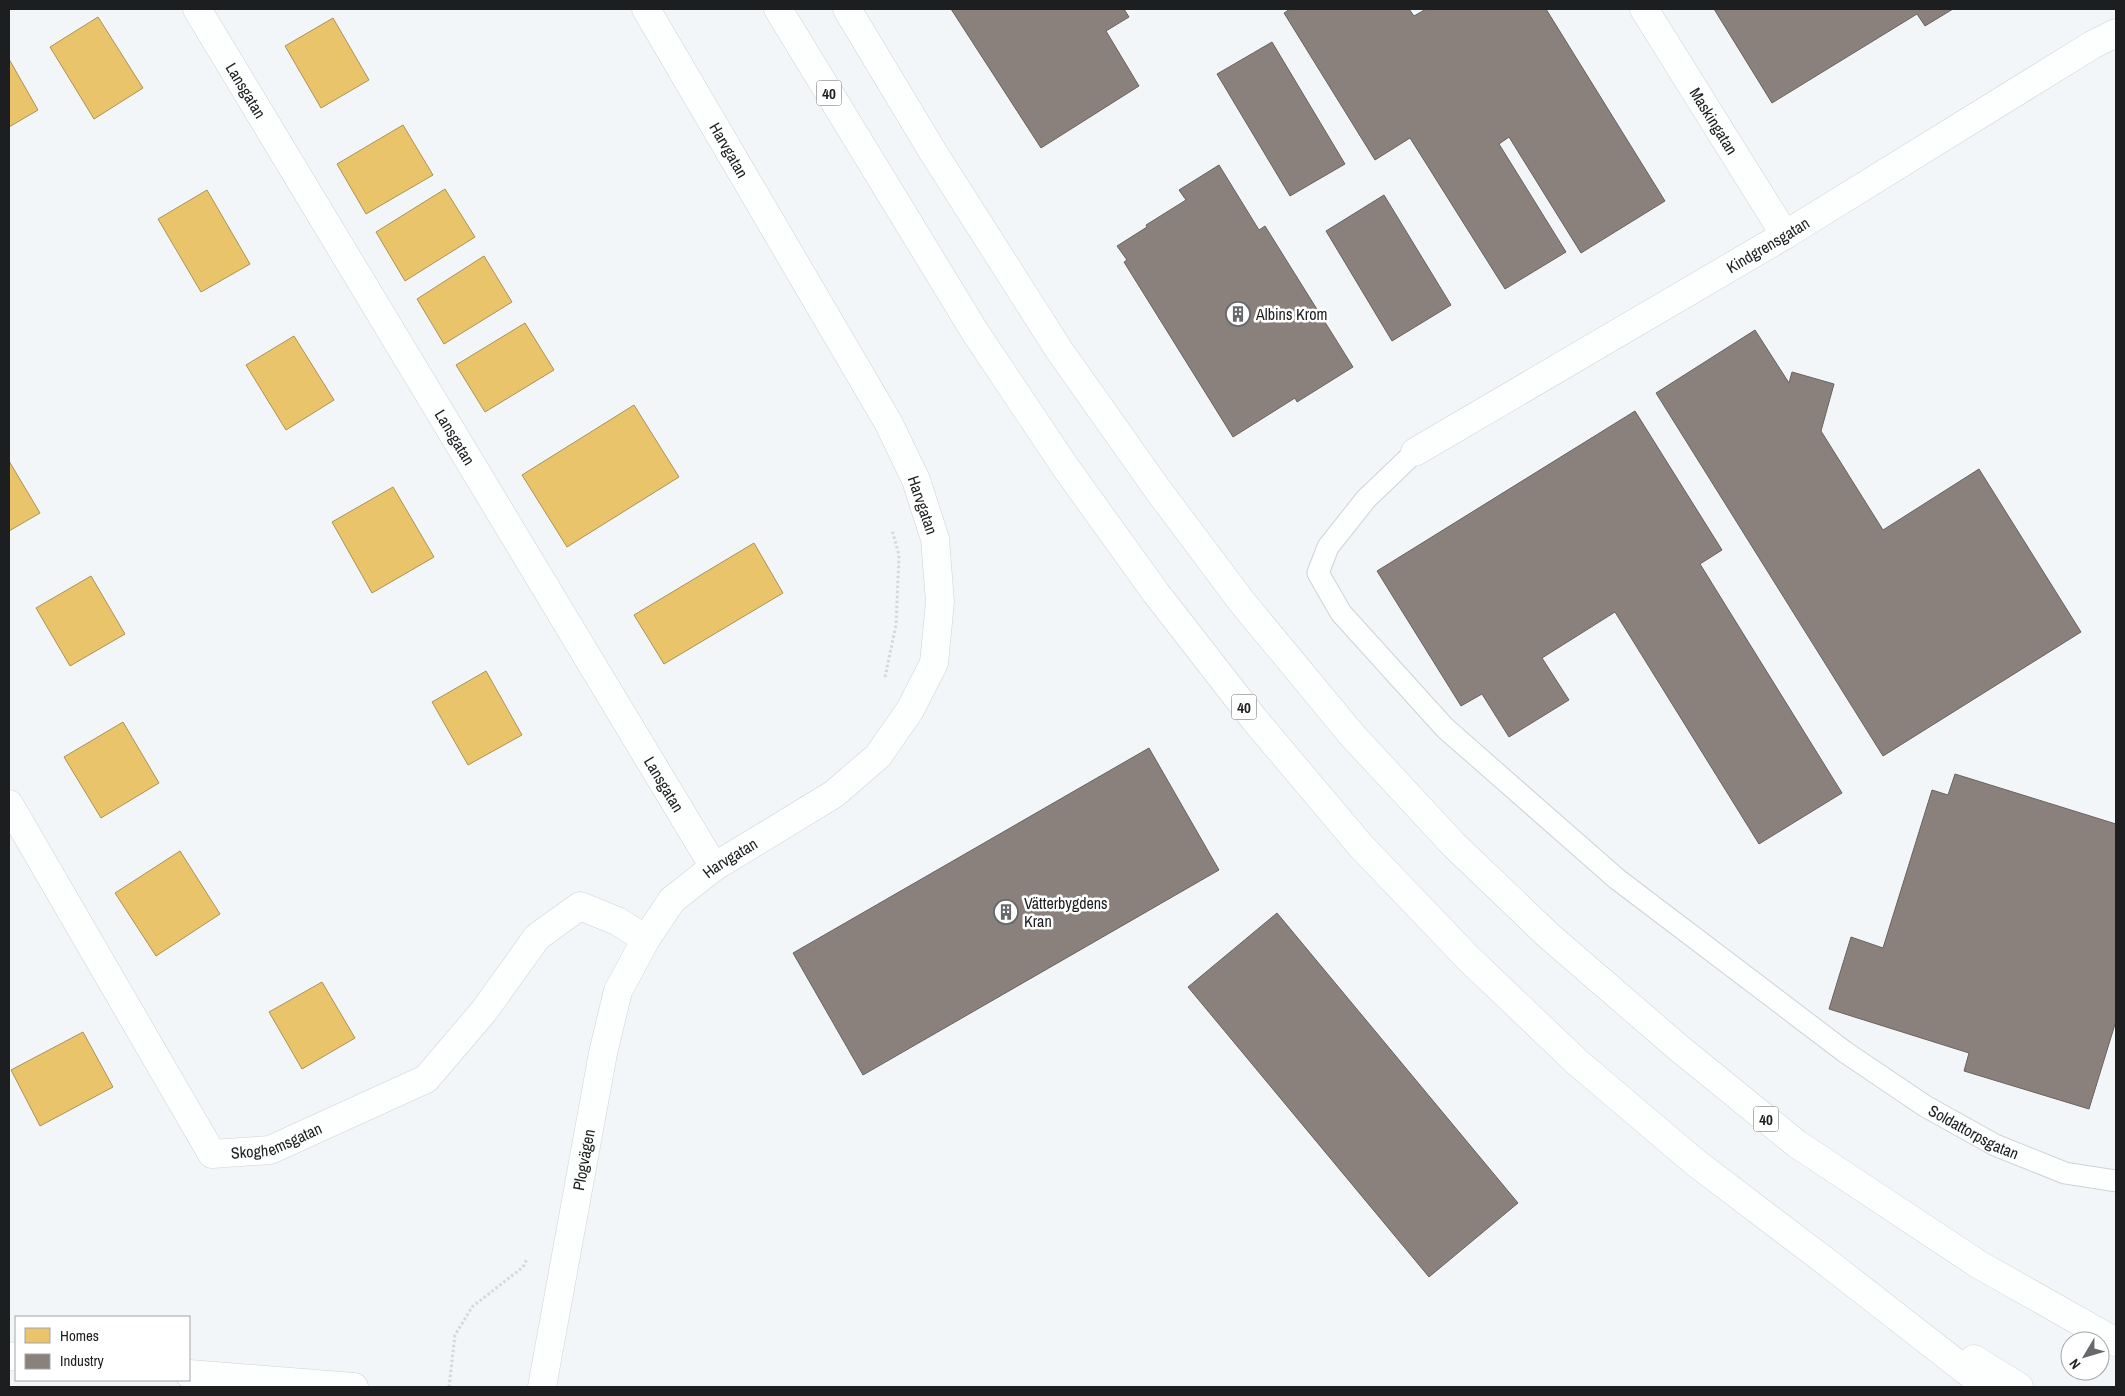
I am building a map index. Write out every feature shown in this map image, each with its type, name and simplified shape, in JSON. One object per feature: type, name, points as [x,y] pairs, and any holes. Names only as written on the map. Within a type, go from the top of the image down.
[{"type":"main road","name":"Lansgatan","points":[[197,9],[714,867]]},
{"type":"main road","name":"Harvgatan","points":[[646,9],[888,422],[916,480],[935,539],[940,602],[934,663],[910,710],[878,756],[834,794],[714,867],[672,900],[646,939]]},
{"type":"main road","name":"40","points":[[778,9],[975,332],[1066,468],[1156,593],[1254,719],[1374,859],[1468,958],[1577,1062],[1696,1164],[1833,1266],[2019,1387]]},
{"type":"main road","name":"40","points":[[847,9],[933,152],[1059,350],[1153,483],[1242,602],[1346,728],[1454,845],[1549,936],[1680,1049],[1798,1144],[1978,1264],[2116,1342]]},
{"type":"main road","name":"Maskingatan","points":[[1644,9],[1785,235]]},
{"type":"main road","name":"Kindgrensgatan","points":[[1416,452],[1785,235],[2092,45],[2116,33]]},
{"type":"main road","name":"Skoghemsgatan","points":[[9,804],[212,1154],[270,1150],[426,1079],[484,1011],[537,937],[580,906],[617,920],[646,939]]},
{"type":"main road","name":"Plogvägen","points":[[542,1387],[602,1053],[618,991],[646,939]]},
{"type":"main road","points":[[1833,1266],[1987,1387]]},
{"type":"main road","points":[[190,1374],[274,1385],[354,1387]]},
{"type":"lane","name":"Soldattorpsgatan","points":[[1416,452],[1366,499],[1328,547],[1318,573],[1341,614],[1445,728],[1617,879],[1845,1052],[1925,1106],[1995,1145],[2065,1173],[2116,1182]]},
{"type":"path","points":[[881,684],[885,677],[896,625],[899,556],[890,521]]},
{"type":"path","points":[[449,1387],[455,1335],[472,1307],[523,1267],[530,1255]]},
{"type":"building: Homes","points":[[98,17],[143,88],[94,119],[50,47]]},
{"type":"building: Homes","points":[[333,18],[369,80],[321,108],[285,46]]},
{"type":"building: Homes","points":[[9,59],[38,110],[9,127]]},
{"type":"building: Homes","points":[[403,125],[433,175],[366,214],[337,164]]},
{"type":"building: Homes","points":[[445,189],[475,237],[405,281],[376,232]]},
{"type":"building: Homes","points":[[207,190],[250,264],[201,292],[158,219]]},
{"type":"building: Homes","points":[[484,256],[512,302],[444,344],[417,299]]},
{"type":"building: Homes","points":[[525,323],[554,370],[485,412],[456,365]]},
{"type":"building: Homes","points":[[294,336],[334,400],[286,430],[246,365]]},
{"type":"building: Homes","points":[[634,405],[679,477],[567,547],[522,475]]},
{"type":"building: Homes","points":[[9,461],[40,513],[9,531]]},
{"type":"building: Homes","points":[[393,487],[434,557],[372,593],[332,522]]},
{"type":"building: Homes","points":[[754,543],[783,593],[664,664],[634,615]]},
{"type":"building: Homes","points":[[91,576],[125,634],[70,666],[36,608]]},
{"type":"building: Homes","points":[[486,671],[522,735],[468,765],[432,702]]},
{"type":"building: Homes","points":[[123,722],[159,783],[101,818],[64,757]]},
{"type":"building: Homes","points":[[180,851],[220,914],[156,956],[115,893]]},
{"type":"building: Homes","points":[[322,982],[355,1038],[302,1069],[269,1012]]},
{"type":"building: Homes","points":[[83,1032],[113,1087],[40,1126],[11,1070]]},
{"type":"building: Industry","points":[[951,9],[1124,9],[1129,17],[1106,31],[1139,86],[1041,148]]},
{"type":"building: Industry","points":[[1290,9],[1409,9],[1414,16],[1426,9],[1546,9],[1665,201],[1581,253],[1509,137],[1499,144],[1566,252],[1505,289],[1410,138],[1375,160],[1284,13]]},
{"type":"building: Industry","points":[[1714,9],[1953,9],[1925,26],[1917,14],[1772,103]]},
{"type":"building: Industry","points":[[1272,42],[1345,164],[1290,196],[1217,74]]},
{"type":"building: Industry","name":"Albins Krom","points":[[1219,165],[1259,230],[1265,226],[1353,367],[1297,402],[1295,398],[1233,437],[1124,262],[1127,260],[1117,246],[1186,200],[1179,190]]},
{"type":"building: Industry","points":[[1384,195],[1451,305],[1392,341],[1326,231]]},
{"type":"building: Industry","points":[[1755,330],[1789,383],[1792,372],[1834,384],[1821,431],[1883,530],[1979,469],[2081,632],[1883,756],[1656,393]]},
{"type":"building: Industry","points":[[1635,411],[1722,550],[1700,564],[1842,793],[1759,844],[1615,612],[1542,658],[1569,700],[1509,737],[1482,694],[1461,706],[1377,571]]},
{"type":"building: Industry","name":"Vätterbygdens Kran","points":[[1149,748],[1219,870],[863,1075],[793,953]]},
{"type":"building: Industry","points":[[1955,774],[2116,824],[2116,1021],[2089,1109],[1964,1071],[1969,1053],[1829,1009],[1851,937],[1883,948],[1932,790],[1948,795]]},
{"type":"building: Industry","points":[[1277,913],[1518,1203],[1429,1277],[1188,987]]},
{"type":"place","name":"Albins Krom","points":[[1238,314]]},
{"type":"place","name":"Vätterbygdens Kran","points":[[1006,912]]}]
